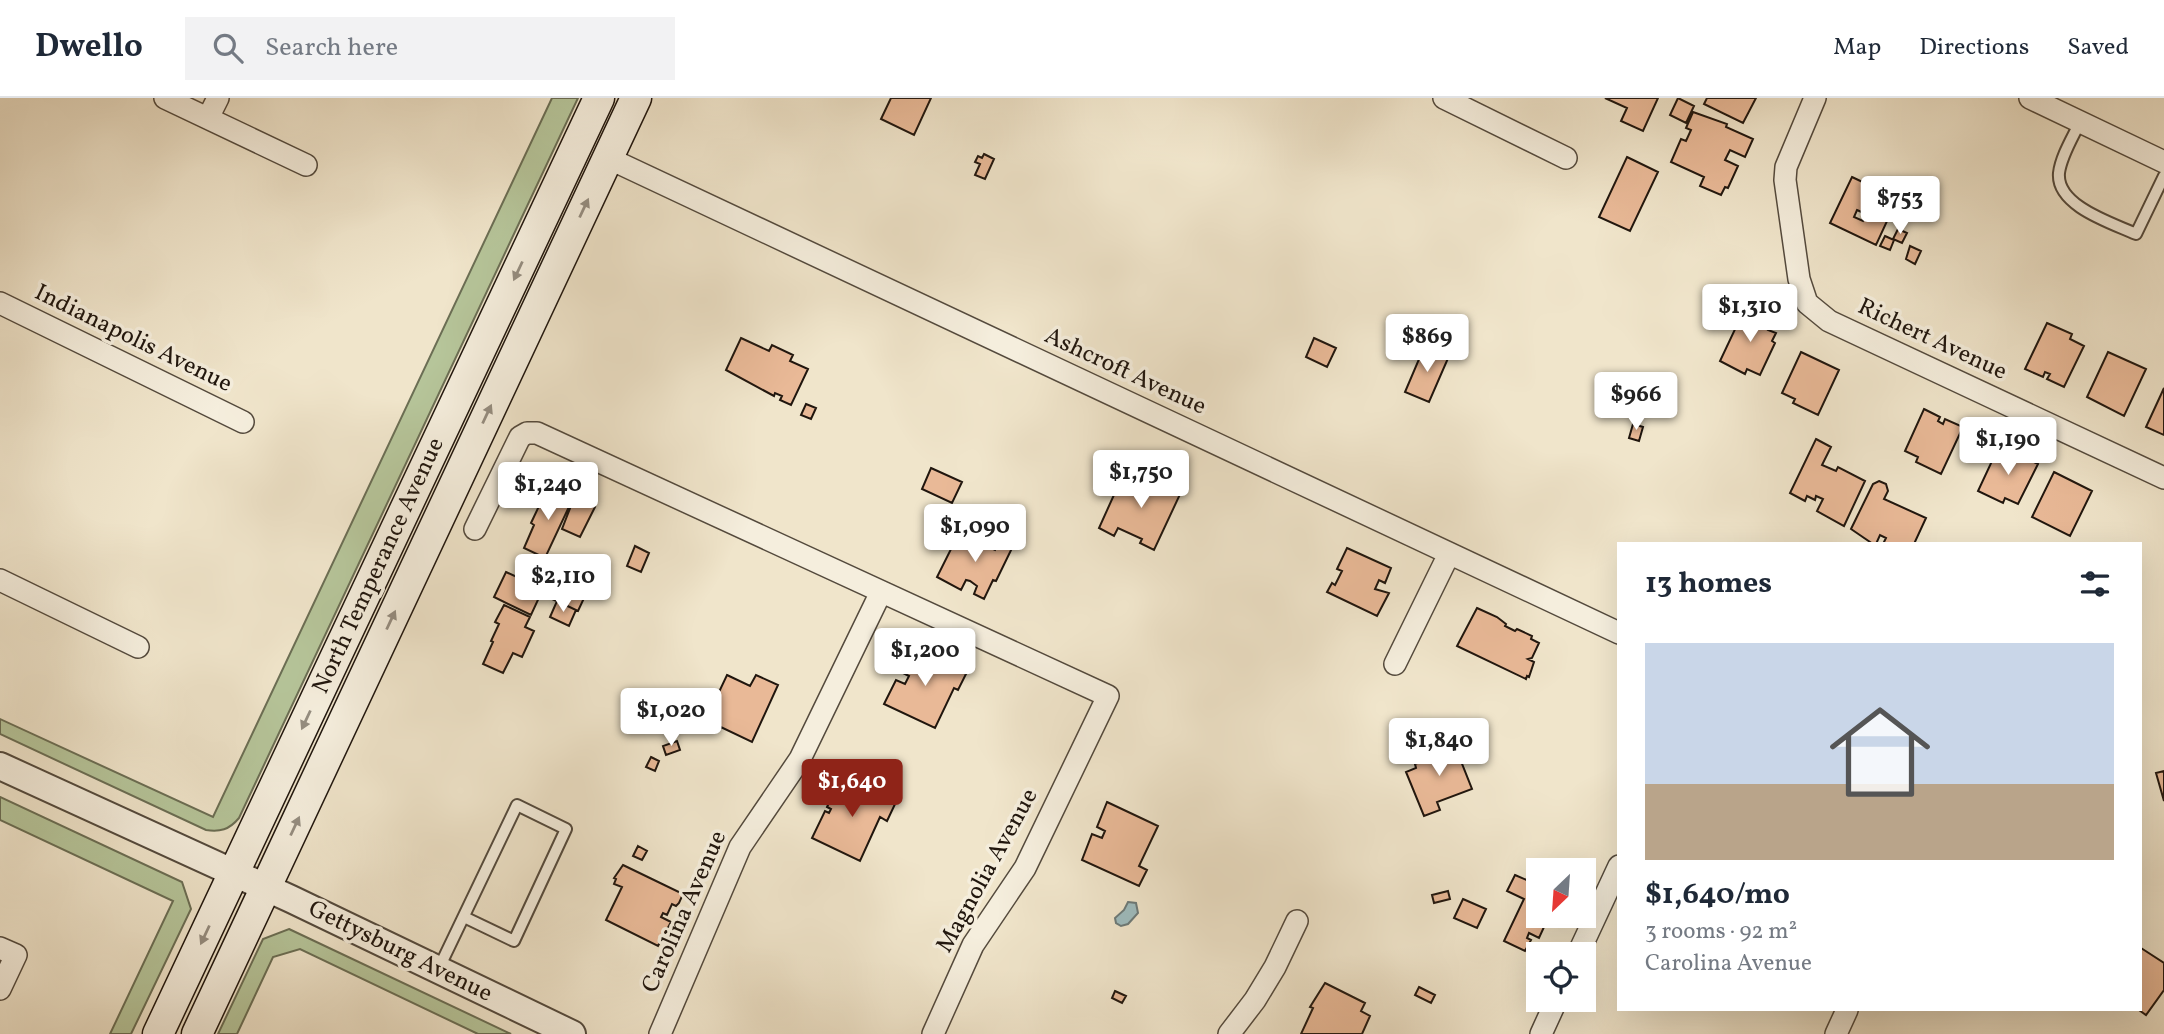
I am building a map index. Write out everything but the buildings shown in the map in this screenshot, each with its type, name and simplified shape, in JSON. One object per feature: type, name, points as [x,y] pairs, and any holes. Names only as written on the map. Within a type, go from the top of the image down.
[{"type":"main road","name":"North Temperance Avenue","points":[[158,1034],[599,98]]},
{"type":"main road","name":"North Temperance Avenue","points":[[197,1034],[636,98]]},
{"type":"street","points":[[165,98],[306,165]]},
{"type":"street","points":[[208,118],[218,98]]},
{"type":"street","points":[[1444,98],[1566,158]]},
{"type":"street","name":"Richert Avenue","points":[[1815,98],[1786,167],[1785,180],[1799,279],[1808,303],[1829,320],[2164,478]]},
{"type":"street","points":[[2030,98],[2164,162]]},
{"type":"street","name":"Ashcroft Avenue","points":[[608,158],[1617,633]]},
{"type":"street","name":"Indianapolis Avenue","points":[[0,303],[243,422]]},
{"type":"street","points":[[475,529],[520,437],[527,433],[537,433],[750,529],[881,592]]},
{"type":"street","points":[[1395,664],[1449,554]]},
{"type":"street","points":[[0,580],[138,647]]},
{"type":"street","name":"Magnolia Avenue","points":[[881,592],[1108,696],[1025,868],[973,945],[933,1034]]},
{"type":"street","name":"Carolina Avenue","points":[[660,1034],[740,847],[800,759],[881,592]]},
{"type":"street","name":"Gettysburg Avenue","points":[[0,766],[266,888],[572,1034]]},
{"type":"street","points":[[1584,942],[1617,870]]},
{"type":"street","points":[[1229,1034],[1255,1000],[1275,967],[1297,921]]},
{"type":"street","points":[[0,989],[8,952]]},
{"type":"street","points":[[1836,1034],[1847,1011]]},
{"type":"street","points":[[1541,1034],[1551,1012]]},
{"type":"lane","points":[[2080,122],[2059,176],[2066,197],[2077,205],[2136,234],[2164,176]]},
{"type":"lane","points":[[438,970],[517,805],[566,830],[514,941],[464,917]]},
{"type":"green space","points":[[552,98],[578,98],[239,818],[224,829],[206,830],[0,734],[0,719],[213,817]]},
{"type":"green space","points":[[0,797],[182,882],[191,909],[131,1034],[110,1034],[173,901],[0,820]]},
{"type":"green space","points":[[289,929],[511,1034],[478,1034],[300,949],[273,957],[237,1034],[218,1034],[263,939]]},
{"type":"water","points":[[1128,902],[1136,903],[1138,913],[1128,924],[1121,926],[1116,923],[1115,918]]}]
